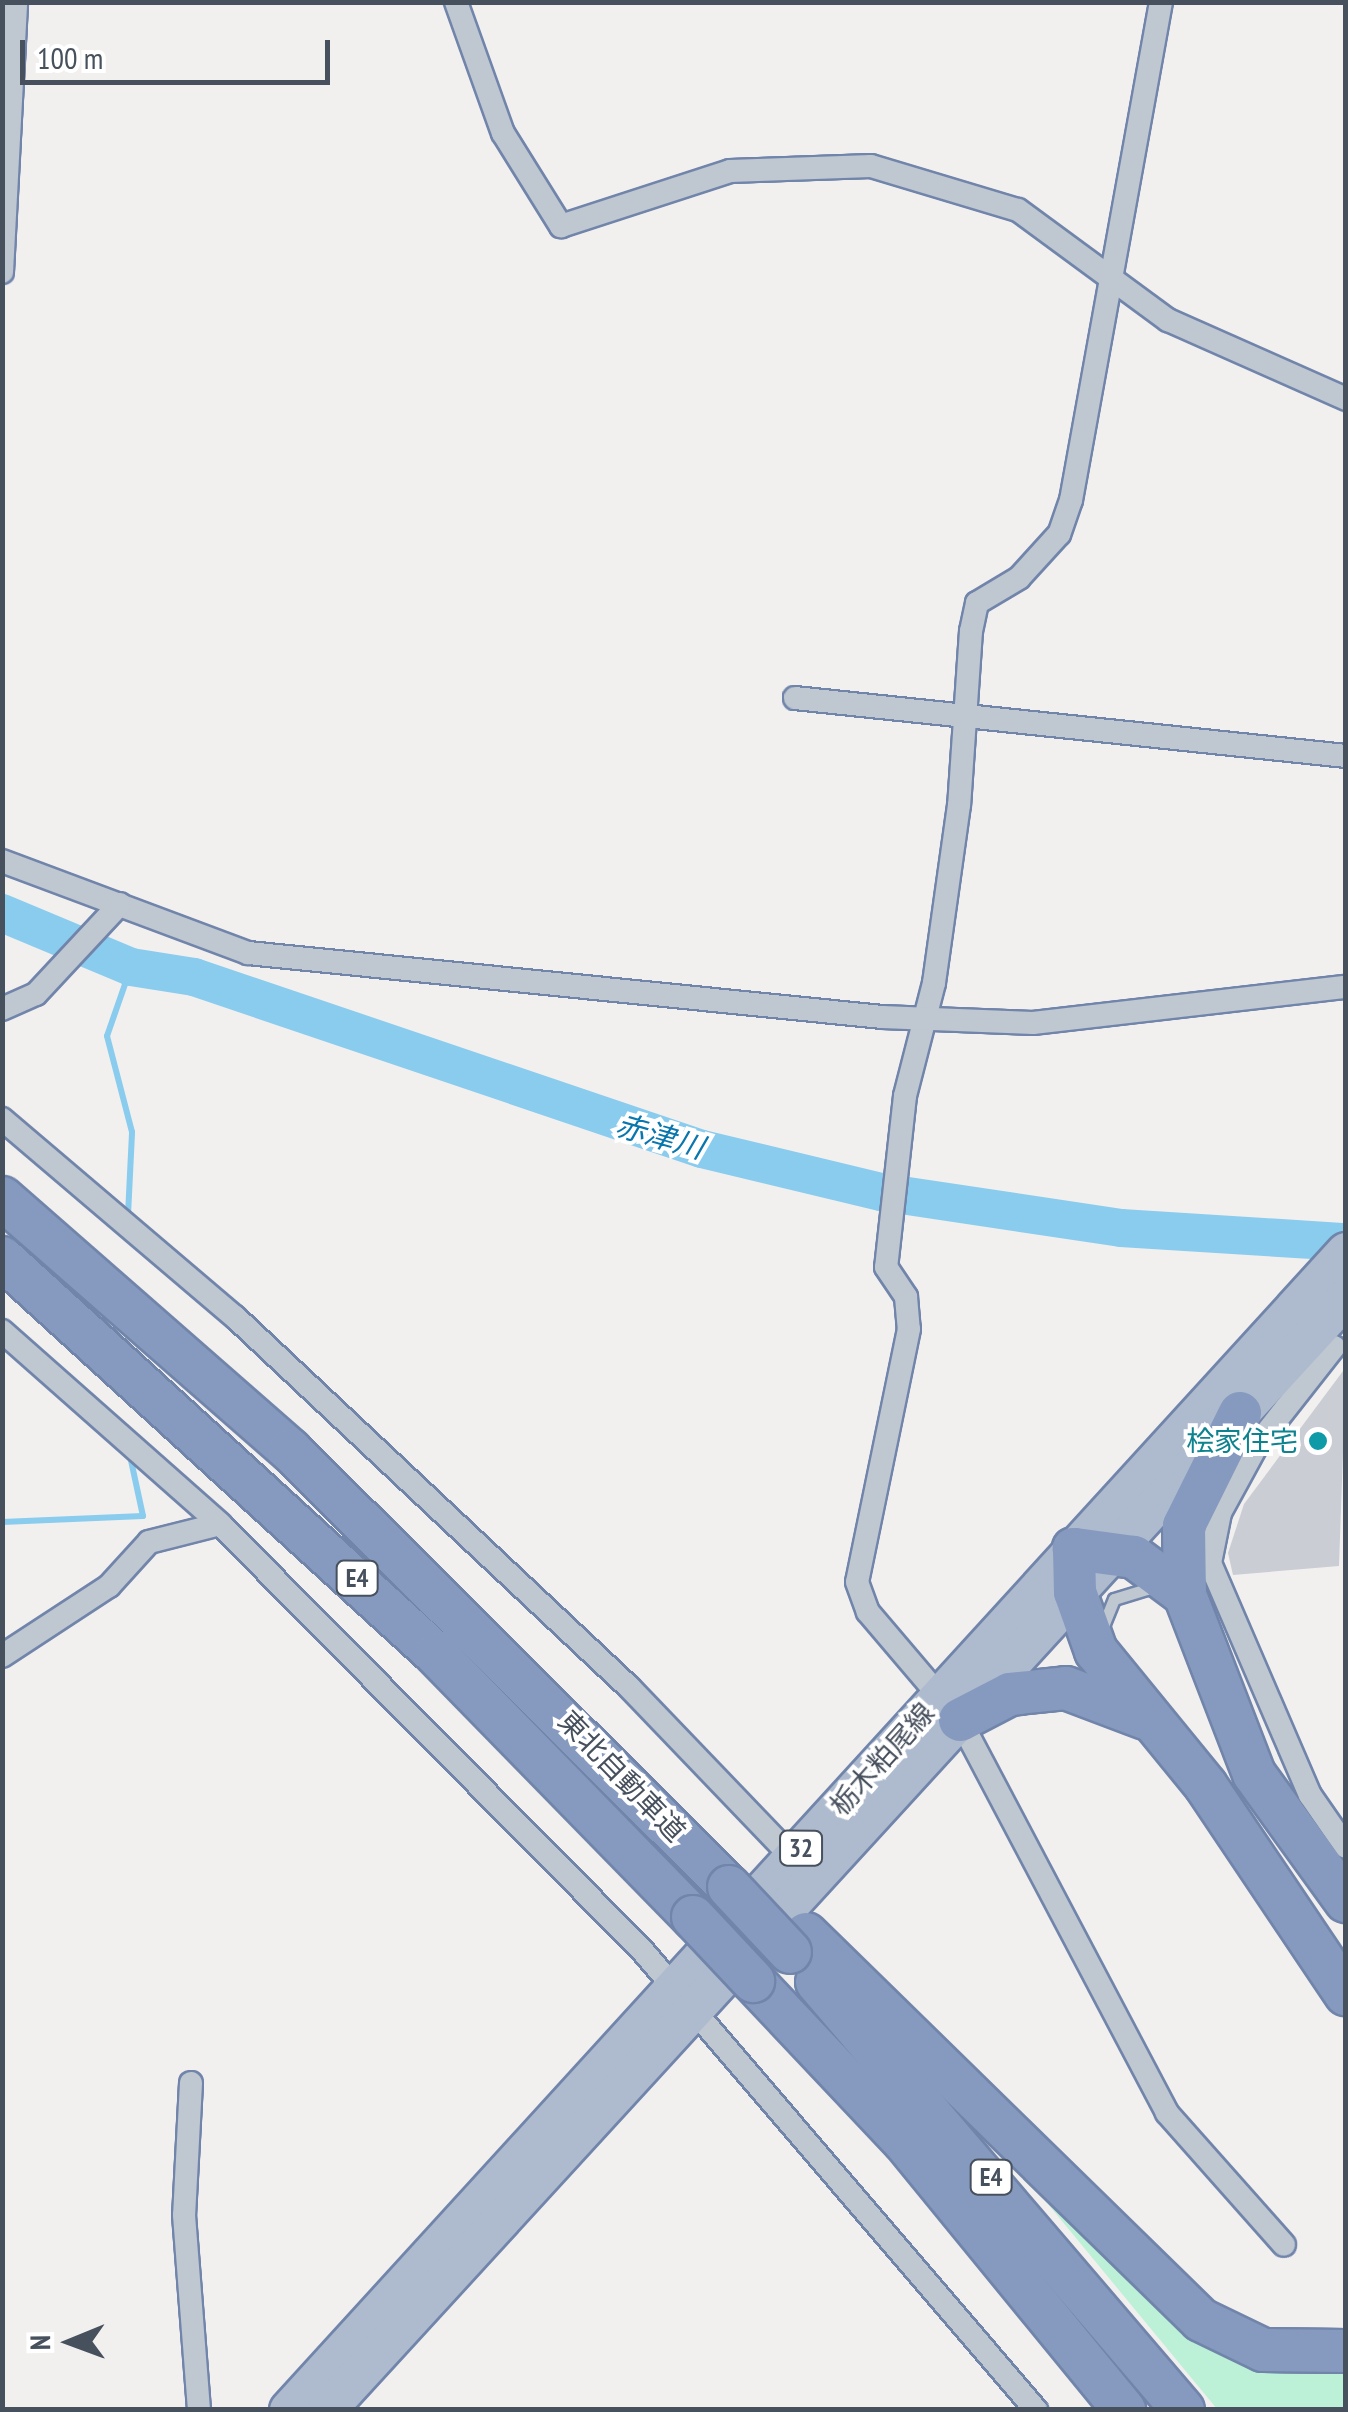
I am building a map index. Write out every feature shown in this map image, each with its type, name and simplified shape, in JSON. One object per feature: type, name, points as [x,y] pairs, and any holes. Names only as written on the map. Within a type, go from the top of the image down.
[{"type":"highway","name":"東北自動車道","points":[[2,1198],[290,1450],[798,1943],[1183,2410]]},
{"type":"highway","name":"東北自動車道","points":[[2,1258],[352,1574],[693,1917],[904,2142],[1124,2410]]},
{"type":"highway","points":[[1240,1414],[1184,1526],[1186,1594],[1254,1774],[1346,1901]]},
{"type":"highway","points":[[1186,1594],[1164,1574],[1093,1551],[1075,1592],[1110,1669],[1154,1723],[1346,1994]]},
{"type":"highway","points":[[951,1707],[1010,1694],[1066,1688],[1154,1723]]},
{"type":"highway","points":[[798,1943],[1201,2320],[1263,2350],[1346,2351]]},
{"type":"highway","points":[[1046,2313],[1100,2410]]},
{"type":"main road","name":"32","points":[[1329,1317],[1346,1252]]},
{"type":"main road","name":"栃木粕尾線","points":[[1093,1551],[1240,1414],[1329,1317]]},
{"type":"main road","name":"栃木粕尾線","points":[[290,2410],[682,1997],[1093,1551],[1329,1317]]},
{"type":"main road","name":"栃木粕尾線","points":[[327,2410],[682,1997],[792,1857],[1075,1592]]},
{"type":"street","points":[[2,272],[16,2]]},
{"type":"street","points":[[456,2],[503,132],[561,226],[730,171],[871,166],[1018,210],[1168,320],[1346,399]]},
{"type":"street","points":[[1161,2],[1071,500],[1045,549],[978,603],[972,712],[923,1021],[905,1096],[901,1170],[886,1267],[906,1297],[909,1329],[857,1582],[868,1612],[951,1707],[1167,2113],[1284,2245]]},
{"type":"street","points":[[795,698],[972,712],[1346,756]]},
{"type":"street","points":[[2,861],[248,953],[923,1021],[1034,1023],[1346,986]]},
{"type":"street","points":[[2,1010],[36,994],[120,904]]},
{"type":"street","points":[[2,1119],[262,1343],[630,1688],[792,1857]]},
{"type":"street","points":[[1329,1317],[1220,1513],[1210,1563],[1310,1795],[1346,1847]]},
{"type":"street","points":[[2,1331],[220,1524],[682,1997],[1036,2410]]},
{"type":"street","points":[[2,1656],[109,1586],[149,1542],[220,1524]]},
{"type":"street","points":[[191,2083],[184,2215],[199,2410]]},
{"type":"lane","points":[[1110,1669],[1101,1636],[1114,1600],[1148,1586],[1186,1594]]},
{"type":"green space","points":[[1010,2158],[1155,2294],[1345,2361],[1345,2409],[1217,2409]]},
{"type":"building","name":"桧家住宅","points":[[1346,1367],[1339,1566],[1233,1575],[1228,1553],[1244,1504]]},
{"type":"waterway","name":"赤津川","points":[[2,913],[131,967],[194,977],[702,1149],[881,1192],[1121,1228],[1346,1242]]},
{"type":"waterway","points":[[128,1215],[132,1132],[107,1036],[131,967]]},
{"type":"waterway","points":[[2,1522],[143,1516],[129,1451]]},
{"type":"place","name":"桧家住宅","points":[[1318,1441]]}]
